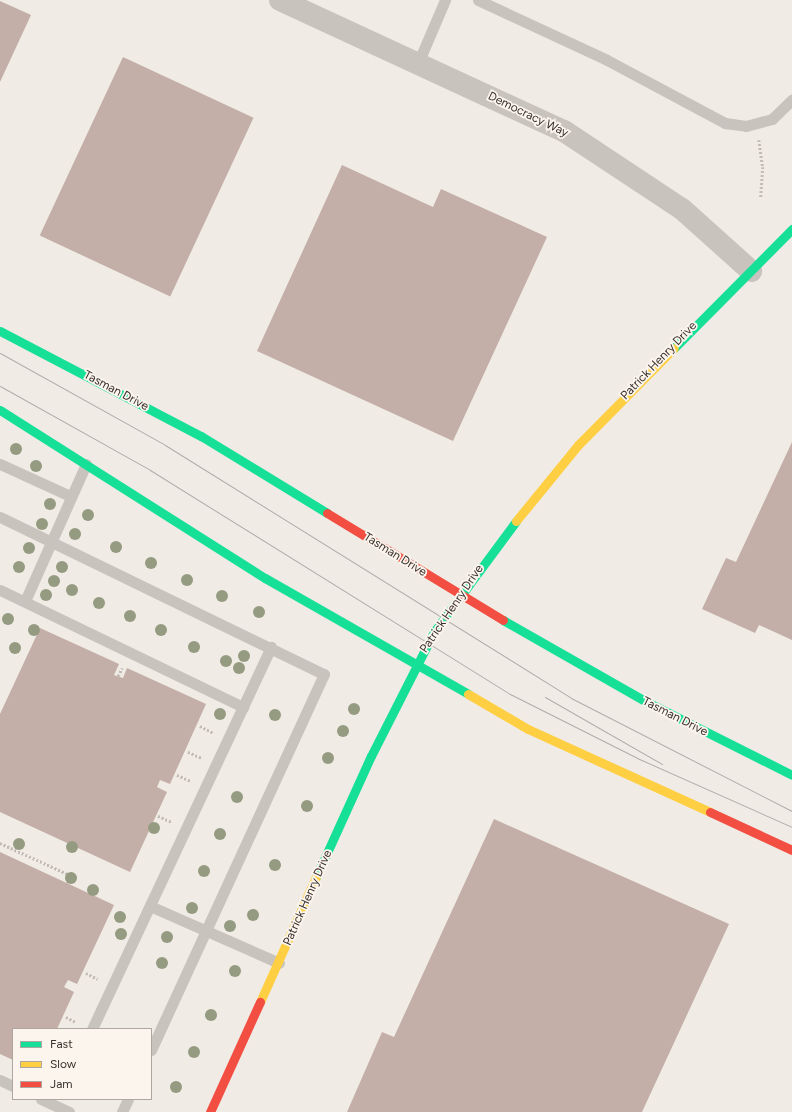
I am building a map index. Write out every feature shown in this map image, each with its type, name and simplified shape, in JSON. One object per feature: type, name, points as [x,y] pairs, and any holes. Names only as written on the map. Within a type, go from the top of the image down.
[{"type":"main road","name":"Patrick Henry Drive","points":[[210,1112],[415,665],[460,594],[578,444],[792,229]]},
{"type":"main road","name":"Tasman Drive","points":[[0,331],[201,436],[460,594],[640,699],[792,775]]},
{"type":"main road","points":[[0,410],[265,578],[415,665],[578,754],[792,850]]},
{"type":"street","name":"Democracy Way","points":[[280,0],[564,131],[616,162],[682,209],[751,271]]},
{"type":"lane","points":[[418,63],[445,0]]},
{"type":"lane","points":[[478,0],[607,60],[725,123],[746,126],[772,119],[792,100]]},
{"type":"lane","points":[[0,464],[70,496]]},
{"type":"lane","points":[[25,602],[70,496],[86,464]]},
{"type":"lane","points":[[0,516],[52,540],[324,674],[152,1048]]},
{"type":"lane","points":[[0,590],[243,707]]},
{"type":"lane","points":[[92,1028],[271,648]]},
{"type":"lane","points":[[150,906],[279,963]]},
{"type":"lane","points":[[0,1080],[12,1086]]},
{"type":"lane","points":[[43,1100],[69,1112]]},
{"type":"lane","points":[[122,1112],[128,1100]]},
{"type":"path","points":[[758,123],[763,167],[761,196]]},
{"type":"path","points":[[118,676],[123,665]]},
{"type":"path","points":[[0,843],[72,876]]},
{"type":"building","points":[[0,1],[31,15],[0,82]]},
{"type":"building","points":[[123,57],[254,118],[170,296],[40,236]]},
{"type":"building","points":[[342,165],[433,207],[441,189],[547,237],[453,441],[257,351]]},
{"type":"building","points":[[792,442],[792,640],[759,625],[755,633],[702,609],[726,558],[736,562]]},
{"type":"building","points":[[40,628],[119,664],[114,675],[123,678],[127,668],[206,704],[170,784],[160,780],[157,787],[167,792],[130,872],[0,812],[0,714]]},
{"type":"building","points":[[494,819],[729,924],[642,1112],[347,1112],[382,1032],[394,1037]]},
{"type":"building","points":[[0,852],[114,905],[77,984],[68,980],[64,987],[74,992],[57,1028],[12,1028],[12,1060],[0,1054]]},
{"type":"tram line","points":[[0,353],[165,445],[571,698],[792,811]]},
{"type":"tram line","points":[[0,386],[150,470],[510,694],[637,758],[792,827]]},
{"type":"tram line","points":[[545,697],[662,764]]},
{"type":"traffic: fast","points":[[674,348],[792,229]]},
{"type":"traffic: fast","points":[[0,331],[201,436],[327,513]]},
{"type":"traffic: fast","points":[[0,410],[265,578],[468,694]]},
{"type":"traffic: fast","points":[[316,877],[371,756],[434,632],[516,521]]},
{"type":"traffic: fast","points":[[503,620],[647,702],[792,775]]},
{"type":"traffic: slow","points":[[516,521],[578,445],[674,348]]},
{"type":"traffic: slow","points":[[468,694],[528,729],[710,812]]},
{"type":"traffic: slow","points":[[260,1002],[316,877]]},
{"type":"traffic: jam","points":[[327,513],[503,620]]},
{"type":"traffic: jam","points":[[710,812],[792,850]]},
{"type":"traffic: jam","points":[[210,1112],[260,1002]]}]
